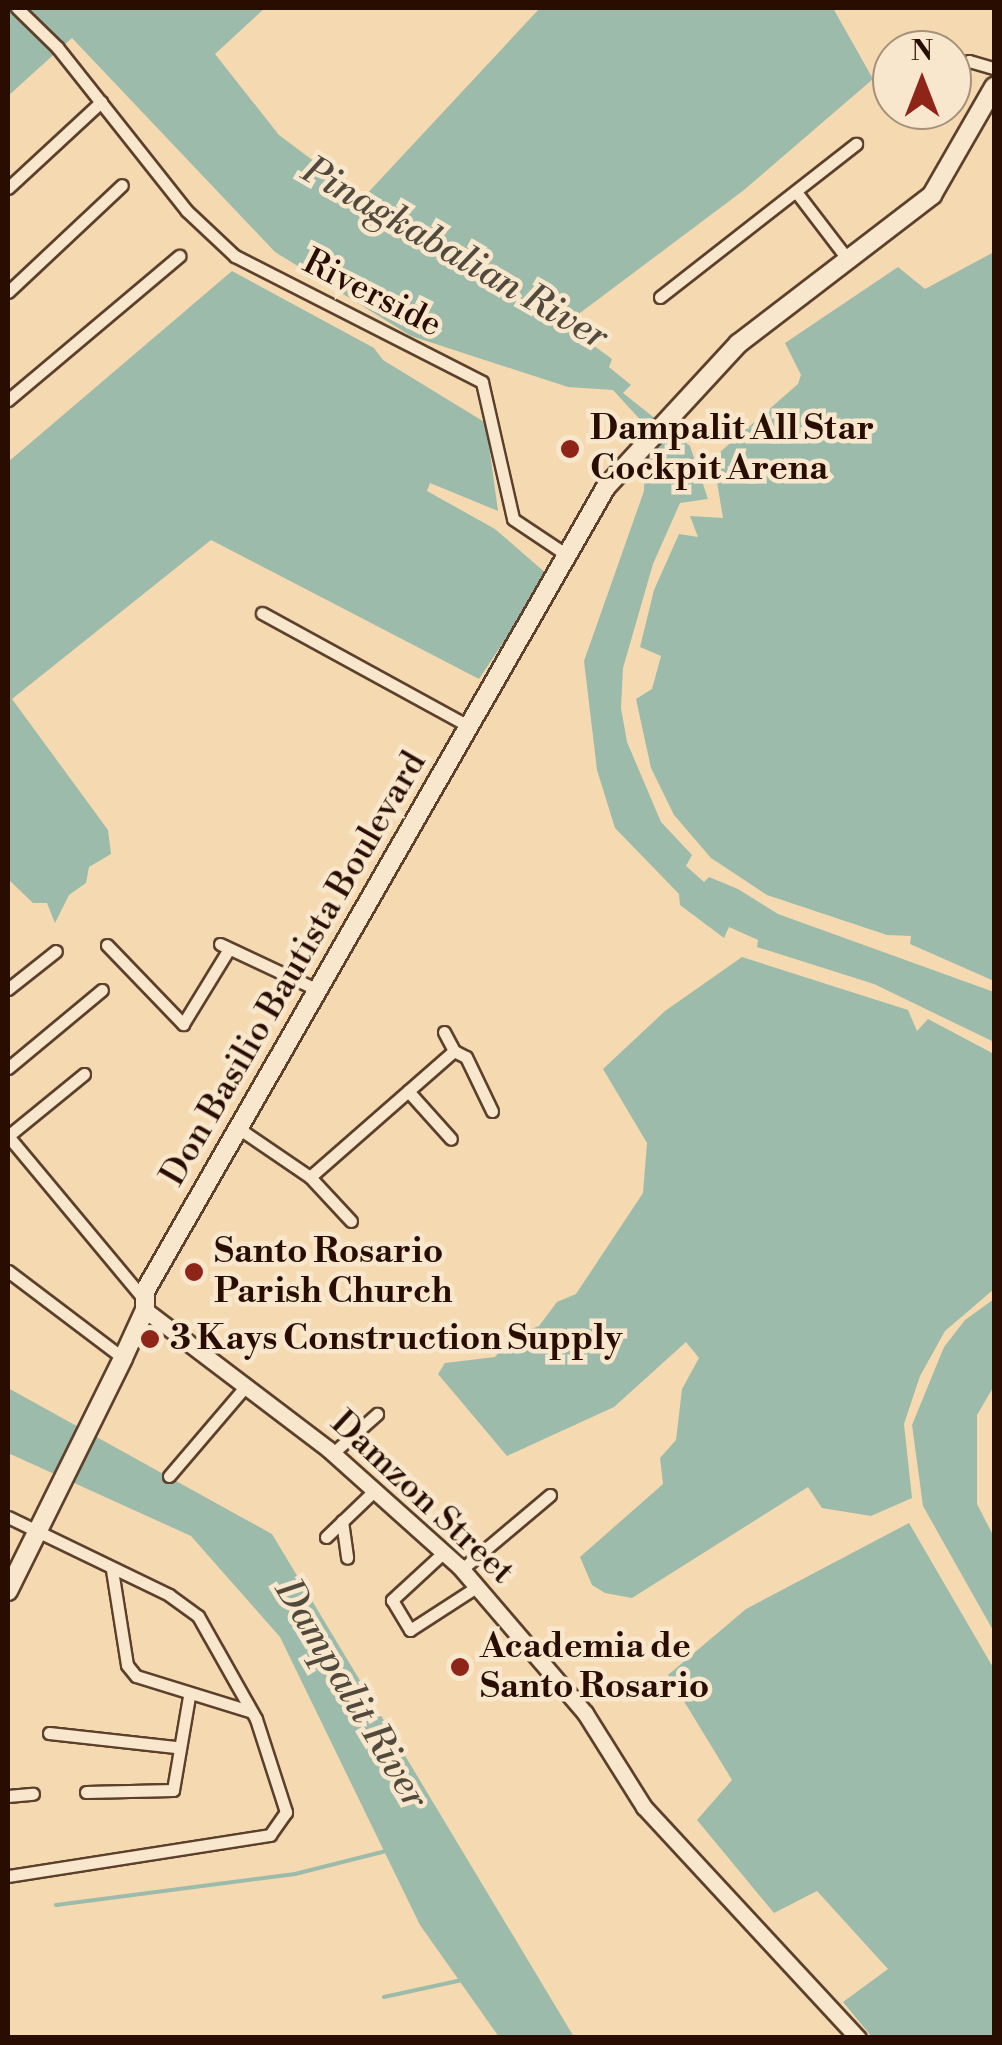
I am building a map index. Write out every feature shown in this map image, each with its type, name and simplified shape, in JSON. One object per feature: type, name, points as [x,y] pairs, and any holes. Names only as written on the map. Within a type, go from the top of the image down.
[{"type":"main road","name":"Don Basilio Bautista Boulevard","points":[[8,1590],[95,1415],[144,1305],[567,555],[631,457],[738,344],[932,194],[994,87]]},
{"type":"street","points":[[8,188],[102,102],[17,8]]},
{"type":"street","name":"Riverside","points":[[102,102],[186,211],[235,256],[482,382],[513,519],[567,555]]},
{"type":"street","points":[[660,297],[856,144]]},
{"type":"street","points":[[8,292],[122,186]]},
{"type":"street","points":[[797,193],[849,261]]},
{"type":"street","points":[[8,400],[178,256]]},
{"type":"street","points":[[262,613],[470,727]]},
{"type":"street","points":[[107,945],[182,1024],[224,946],[320,991]]},
{"type":"street","points":[[8,990],[56,950]]},
{"type":"street","points":[[8,1068],[102,990]]},
{"type":"street","points":[[444,1032],[454,1051],[466,1056],[492,1111]]},
{"type":"street","points":[[310,1178],[454,1051]]},
{"type":"street","points":[[84,1074],[8,1136],[144,1305]]},
{"type":"street","points":[[408,1091],[451,1139]]},
{"type":"street","points":[[241,1130],[310,1178],[351,1221]]},
{"type":"street","points":[[8,1271],[122,1358]]},
{"type":"street","name":"Damzon Street","points":[[144,1305],[333,1453],[462,1569],[586,1713],[644,1807],[858,2038]]},
{"type":"street","points":[[169,1476],[246,1386]]},
{"type":"street","points":[[333,1453],[377,1414]]},
{"type":"street","points":[[326,1537],[375,1490]]},
{"type":"street","points":[[462,1569],[550,1495]]},
{"type":"street","points":[[8,1517],[198,1616],[252,1712],[286,1806],[275,1832],[8,1876]]},
{"type":"street","points":[[342,1522],[347,1558]]},
{"type":"street","points":[[444,1552],[392,1600],[410,1630],[478,1586]]},
{"type":"street","points":[[112,1570],[126,1665],[136,1676],[189,1696],[252,1712]]},
{"type":"street","points":[[86,1792],[170,1792],[175,1748],[189,1696]]},
{"type":"street","points":[[49,1732],[175,1748]]},
{"type":"street","points":[[8,1796],[33,1794]]},
{"type":"water","name":"Pinagkabalian River","points":[[8,8],[265,8],[215,54],[279,135],[363,198],[540,8],[833,8],[872,80],[744,190],[572,319],[571,329],[612,359],[609,367],[631,385],[623,393],[690,446],[708,499],[680,503],[653,564],[623,668],[621,708],[627,742],[661,822],[692,855],[686,866],[704,882],[709,877],[738,889],[778,914],[994,992],[994,1042],[874,984],[757,947],[758,940],[729,927],[724,938],[680,905],[679,894],[615,828],[597,770],[584,661],[644,491],[646,426],[613,390],[568,387],[411,336],[275,252],[72,38],[8,96]]},
{"type":"water","points":[[994,252],[994,981],[910,944],[911,936],[887,935],[767,895],[711,858],[674,815],[651,768],[636,699],[652,689],[661,656],[640,647],[654,590],[679,534],[698,537],[690,516],[723,518],[714,464],[719,453],[798,384],[801,375],[785,343],[898,267],[925,289]]},
{"type":"water","points":[[232,271],[374,348],[383,360],[486,423],[498,511],[430,483],[427,491],[495,529],[548,575],[479,679],[211,540],[12,699],[108,830],[111,854],[89,867],[86,883],[69,895],[55,923],[47,903],[33,903],[8,879],[8,462]]},
{"type":"water","points":[[742,957],[908,1010],[917,1031],[928,1019],[994,1054],[994,1289],[945,1331],[920,1376],[904,1424],[912,1498],[871,1516],[822,1508],[808,1487],[632,1598],[605,1593],[592,1585],[580,1557],[663,1484],[660,1458],[676,1440],[682,1389],[699,1358],[686,1342],[614,1407],[507,1456],[438,1374],[445,1363],[495,1357],[514,1335],[539,1326],[557,1302],[576,1294],[643,1193],[647,1143],[603,1069],[665,1011]]},
{"type":"water","points":[[994,1299],[994,1386],[977,1415],[977,1504],[994,1537],[994,1632],[923,1506],[912,1425],[944,1347],[965,1320]]},
{"type":"water","name":"Dampalit River","points":[[8,1388],[272,1534],[574,2037],[499,2037],[420,1925],[280,1637],[191,1536],[8,1453]]},
{"type":"water","points":[[909,1523],[994,1669],[994,2037],[872,2037],[843,2002],[888,1969],[817,1891],[774,1913],[697,1820],[732,1780],[668,1675],[746,1609]]},
{"type":"waterway","points":[[56,1905],[295,1874],[386,1851]]},
{"type":"waterway","points":[[384,1997],[462,1980]]},
{"type":"place","name":"Dampalit All Star Cockpit Arena","points":[[570,449]]},
{"type":"place","name":"Santo Rosario Parish Church","points":[[194,1272]]},
{"type":"place","name":"3 Kays Construction Supply","points":[[150,1339]]},
{"type":"place","name":"Academia de Santo Rosario","points":[[460,1667]]}]
